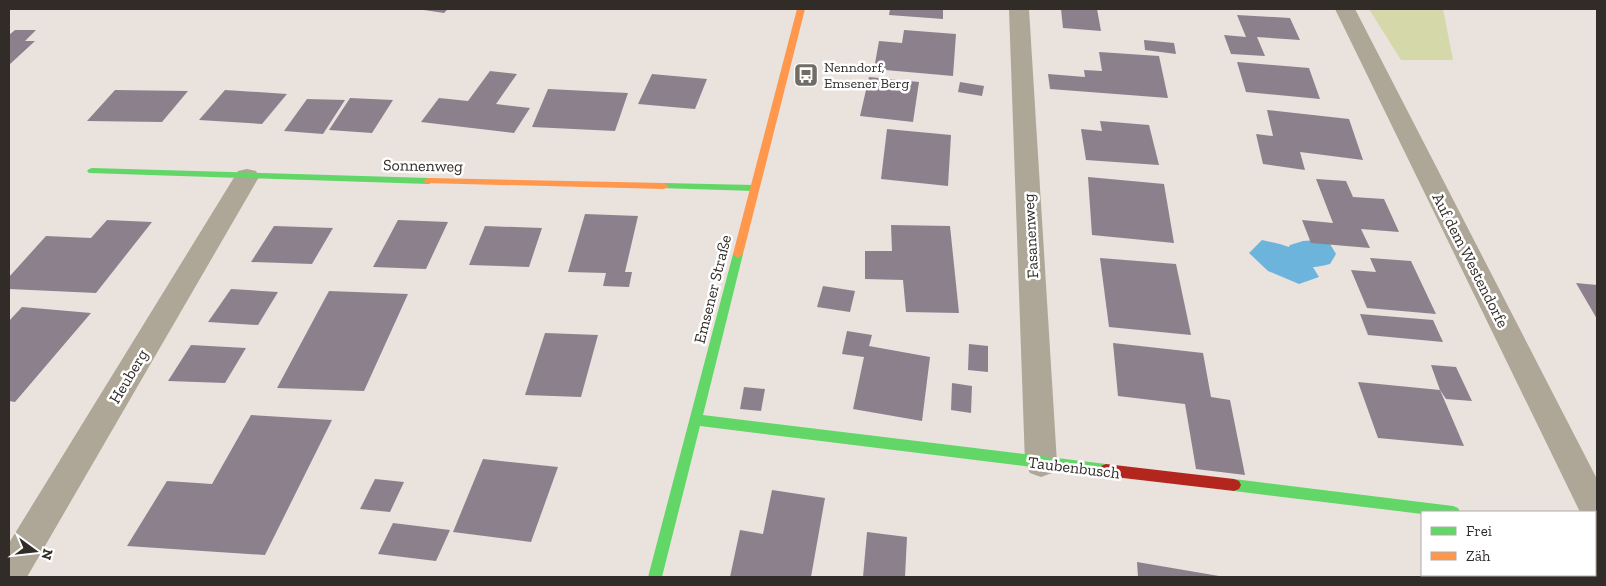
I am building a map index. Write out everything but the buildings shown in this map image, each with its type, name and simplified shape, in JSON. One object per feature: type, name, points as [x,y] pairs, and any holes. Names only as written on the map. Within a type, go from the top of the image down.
[{"type":"street","name":"Emsener Straße","points":[[655,577],[801,9]]},
{"type":"street","name":"Fasanenweg","points":[[1019,9],[1041,463]]},
{"type":"street","name":"Auf dem Westendorfe","points":[[1345,9],[1597,512]]},
{"type":"street","name":"Sonnenweg","points":[[92,171],[247,177],[754,188]]},
{"type":"street","name":"Heuberg","points":[[9,575],[247,177]]},
{"type":"street","name":"Taubenbusch","points":[[696,420],[1444,511]]},
{"type":"green space","points":[[1369,9],[1443,9],[1453,60],[1401,60]]},
{"type":"water","points":[[1262,240],[1296,250],[1302,254],[1319,277],[1299,284],[1268,271],[1249,253]]},
{"type":"waterway","points":[[1303,255],[1317,254]]},
{"type":"traffic: fast","points":[[92,171],[429,181]]},
{"type":"traffic: fast","points":[[664,186],[754,188]]},
{"type":"traffic: fast","points":[[655,577],[738,254]]},
{"type":"traffic: fast","points":[[696,420],[1106,470]]},
{"type":"traffic: fast","points":[[1234,485],[1445,511]]},
{"type":"traffic: slow","points":[[738,254],[801,9]]},
{"type":"traffic: slow","points":[[429,181],[664,186]]},
{"type":"traffic: jam","points":[[1106,470],[1234,485]]},
{"type":"place","name":"Nenndorf, Emsener Berg","points":[[806,75]]}]
